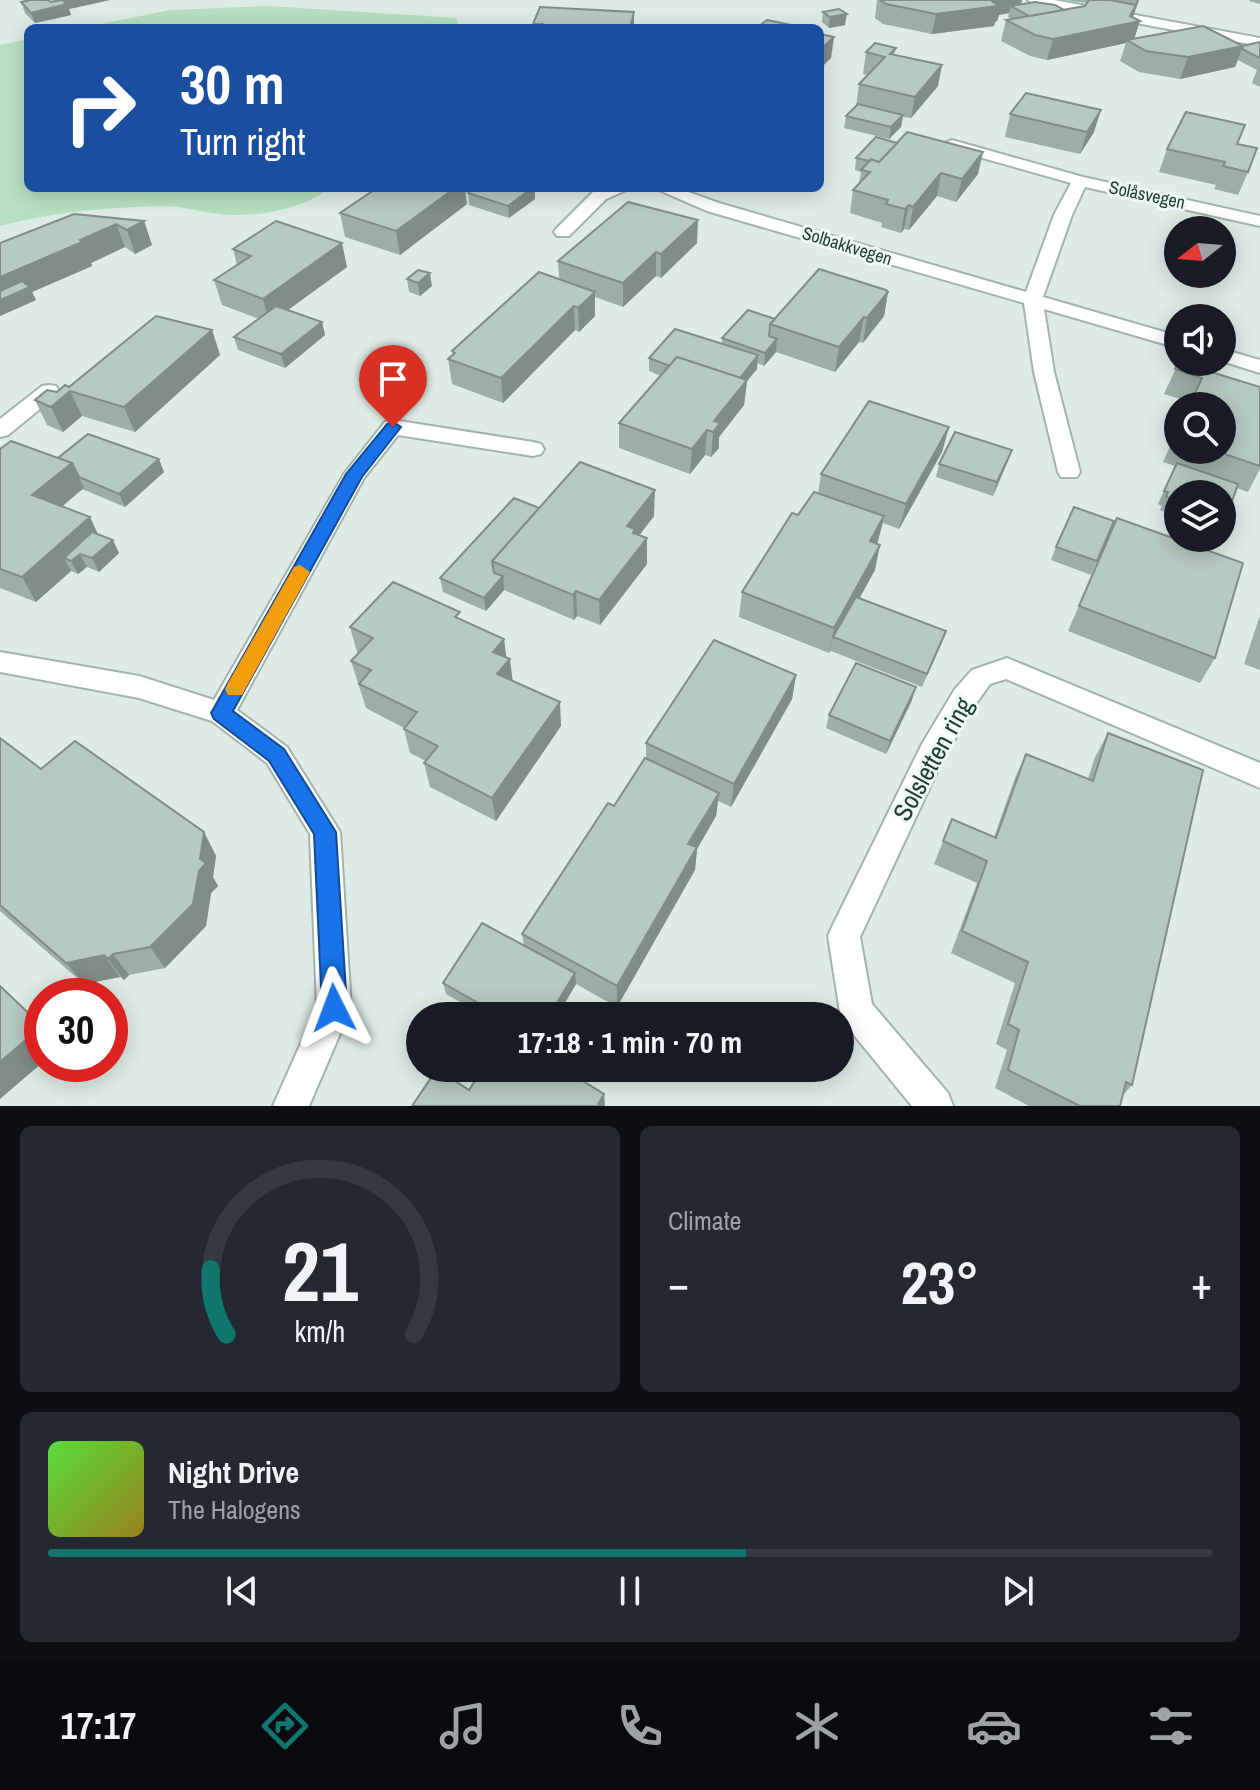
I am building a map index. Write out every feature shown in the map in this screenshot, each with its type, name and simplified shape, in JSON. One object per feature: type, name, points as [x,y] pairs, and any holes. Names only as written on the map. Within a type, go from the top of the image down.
[{"type":"street","points":[[1034,0],[1260,42]]},
{"type":"street","name":"Solåsvegen","points":[[929,139],[1080,181],[1260,221]]},
{"type":"street","name":"Solåsvegen","points":[[1033,299],[1063,215],[1080,181]]},
{"type":"street","points":[[563,232],[600,195],[610,192]]},
{"type":"street","name":"Solbakkvegen","points":[[673,192],[713,207],[1164,338]]},
{"type":"street","points":[[1033,299],[1044,372],[1069,472]]},
{"type":"street","points":[[1236,359],[1260,367]]},
{"type":"street","points":[[0,430],[49,391]]},
{"type":"street","points":[[221,713],[355,474],[393,427],[533,449]]},
{"type":"street","points":[[0,662],[139,687],[221,713],[277,755],[325,832],[334,1008],[291,1106]]},
{"type":"street","name":"Solsletten ring","points":[[935,1106],[857,1012],[844,936],[932,752],[965,697],[981,677],[1007,668],[1260,776]]},
{"type":"green space","points":[[269,6],[457,18],[458,24],[101,24],[170,10]]},
{"type":"green space","points":[[24,40],[24,192],[323,192],[296,206],[256,214],[222,214],[167,206],[137,207],[59,214],[0,226],[0,45]]},
{"type":"building","points":[[62,0],[67,4],[31,13],[21,2]]},
{"type":"building","points":[[880,0],[1002,1],[993,2],[998,6],[936,14],[886,4]]},
{"type":"building","points":[[1089,0],[1136,5],[1130,16],[1140,21],[1053,39],[1035,35],[1006,20],[1085,6]]},
{"type":"building","points":[[1035,2],[1055,5],[1064,10],[1029,16],[1011,6]]},
{"type":"building","points":[[540,7],[634,12],[631,24],[533,24]]},
{"type":"building","points":[[839,9],[847,14],[830,17],[823,12]]},
{"type":"building","points":[[767,20],[786,24],[762,24]]},
{"type":"building","points":[[1203,26],[1243,46],[1188,57],[1146,51],[1127,40]]},
{"type":"building","points":[[824,35],[834,37],[824,46]]},
{"type":"building","points":[[1260,42],[1260,58],[1242,49],[1242,46]]},
{"type":"building","points":[[875,43],[896,48],[890,54],[942,65],[915,97],[859,84],[885,57],[866,52]]},
{"type":"building","points":[[1026,93],[1101,110],[1087,132],[1010,114]]},
{"type":"building","points":[[858,104],[903,115],[891,127],[846,116]]},
{"type":"building","points":[[1186,112],[1245,125],[1237,144],[1257,148],[1248,172],[1223,166],[1225,162],[1167,149]]},
{"type":"building","points":[[907,132],[983,152],[962,179],[941,173],[913,207],[909,205],[905,209],[886,204],[888,200],[853,190],[870,172],[861,170],[871,159],[879,162]]},
{"type":"building","points":[[876,137],[897,143],[879,162],[856,158]]},
{"type":"building","points":[[371,192],[450,192],[396,231],[340,213]]},
{"type":"building","points":[[469,192],[527,192],[508,206]]},
{"type":"building","points":[[628,202],[698,220],[661,254],[656,252],[623,283],[558,261]]},
{"type":"building","points":[[74,214],[144,221],[127,230],[116,224],[0,277],[0,243]]},
{"type":"building","points":[[276,221],[342,243],[263,299],[214,280],[251,256],[233,249]]},
{"type":"building","points":[[819,269],[888,292],[839,347],[770,324]]},
{"type":"building","points":[[418,270],[430,273],[418,283],[407,279]]},
{"type":"building","points":[[539,272],[595,292],[578,308],[574,306],[501,378],[448,359],[455,353],[452,351]]},
{"type":"building","points":[[22,281],[30,287],[0,300],[0,291]]},
{"type":"building","points":[[276,306],[322,322],[281,354],[234,337]]},
{"type":"building","points":[[748,310],[775,319],[770,324],[769,336],[777,339],[765,353],[722,338]]},
{"type":"building","points":[[156,316],[212,330],[124,407],[70,391],[51,407],[35,400],[47,390],[57,392],[65,385],[69,387]]},
{"type":"building","points":[[675,329],[758,355],[740,378],[677,357],[670,366],[649,358]]},
{"type":"building","points":[[677,357],[747,380],[714,421],[720,423],[713,432],[707,430],[692,449],[619,423]]},
{"type":"building","points":[[1196,376],[1224,376],[1260,387],[1260,466],[1236,458],[1236,392],[1196,392],[1202,378]]},
{"type":"building","points":[[869,401],[949,427],[906,504],[821,474]]},
{"type":"building","points":[[955,432],[1012,450],[997,482],[939,464]]},
{"type":"building","points":[[88,434],[159,459],[119,494],[79,477],[72,463],[58,458]]},
{"type":"building","points":[[11,441],[72,463],[32,495],[90,517],[22,577],[0,569],[0,449]]},
{"type":"building","points":[[580,462],[655,490],[627,526],[635,529],[633,533],[647,538],[599,600],[576,591],[573,595],[492,561]]},
{"type":"building","points":[[1177,464],[1180,464],[1226,480],[1169,480]]},
{"type":"building","points":[[814,492],[884,516],[870,541],[880,545],[834,628],[742,592],[792,513],[798,515]]},
{"type":"building","points":[[514,498],[539,508],[492,561],[494,573],[503,576],[484,598],[440,578]]},
{"type":"building","points":[[1074,507],[1114,521],[1097,561],[1056,547]]},
{"type":"building","points":[[1117,518],[1164,535],[1164,552],[1212,552],[1243,563],[1215,658],[1079,606]]},
{"type":"building","points":[[92,532],[113,540],[92,558],[80,554],[71,561],[64,558]]},
{"type":"building","points":[[393,582],[460,612],[455,617],[504,639],[493,652],[510,659],[497,674],[560,702],[492,798],[424,763],[438,746],[404,729],[417,712],[359,684],[371,670],[351,661],[373,638],[350,627]]},
{"type":"building","points":[[856,597],[946,631],[927,674],[833,637]]},
{"type":"building","points":[[714,640],[796,675],[734,784],[646,743]]},
{"type":"building","points":[[856,663],[916,687],[890,741],[829,715]]},
{"type":"building","points":[[1108,733],[1203,770],[1132,1085],[1126,1082],[1120,1106],[1080,1106],[1008,1070],[1019,1030],[1008,1024],[1028,962],[962,931],[987,861],[943,841],[952,819],[996,838],[1026,754],[1093,781]]},
{"type":"building","points":[[0,738],[41,769],[75,741],[204,832],[200,859],[206,863],[199,871],[193,904],[150,947],[113,954],[108,959],[104,955],[66,963],[0,905]]},
{"type":"building","points":[[645,758],[719,793],[688,844],[697,847],[617,986],[522,934],[608,803],[614,806]]},
{"type":"building","points":[[482,923],[575,973],[557,1002],[476,1002],[443,983]]},
{"type":"building","points":[[0,986],[24,1009],[24,1041],[0,1062]]},
{"type":"building","points":[[428,1082],[457,1082],[469,1090],[474,1082],[585,1082],[604,1094],[597,1106],[412,1106]]},
{"type":"slow traffic","points":[[235,689],[300,572]]},
{"type":"route","points":[[334,1008],[325,832],[277,755],[221,713],[355,474],[393,427]]}]
